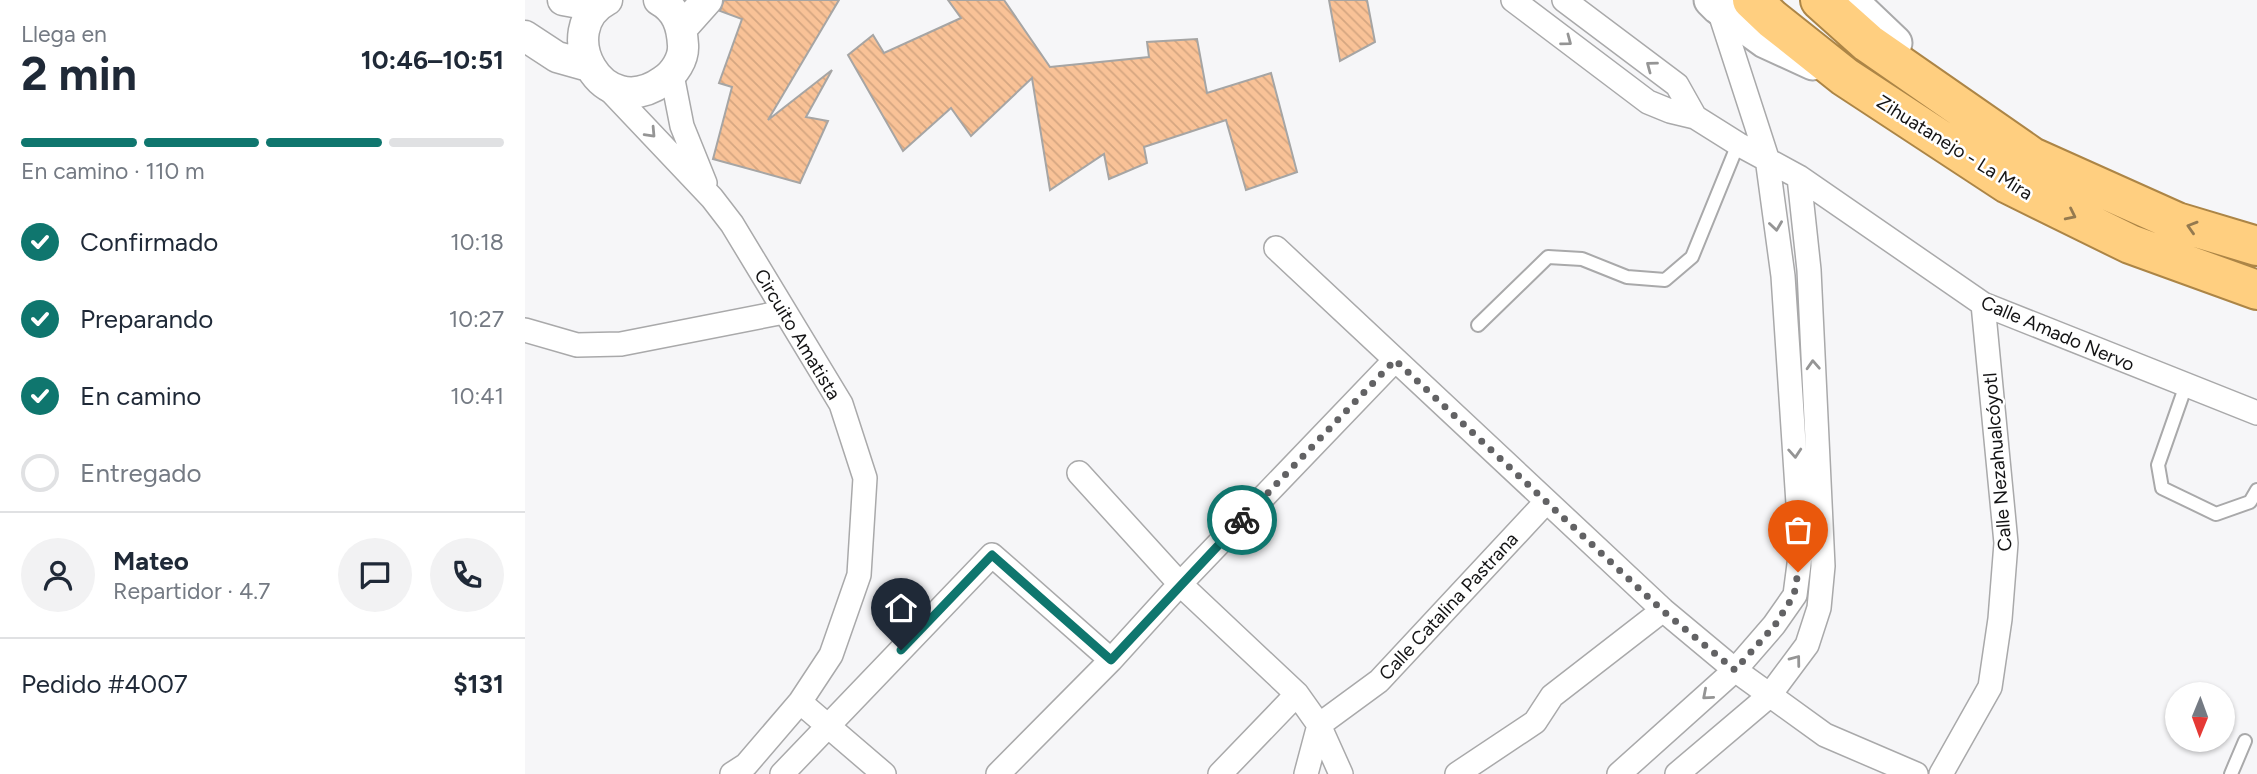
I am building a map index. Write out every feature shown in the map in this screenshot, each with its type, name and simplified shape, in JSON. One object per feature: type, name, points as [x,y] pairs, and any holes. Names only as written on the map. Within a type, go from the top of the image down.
[{"type":"highway","name":"Zihuatanejo - La Mira","points":[[1820,0],[1868,43],[2032,157],[2178,222],[2257,246]]},
{"type":"highway","name":"Zihuatanejo - La Mira","points":[[1727,2],[1772,19],[1845,77],[2008,184],[2130,244],[2257,290]]},
{"type":"main road","points":[[1850,0],[1889,38],[2032,157]]},
{"type":"street","points":[[563,0],[602,3],[585,29],[583,48],[596,75],[628,93],[652,89],[672,75],[683,53],[682,28],[675,15],[659,0]]},
{"type":"street","points":[[682,28],[707,0]]},
{"type":"street","points":[[1513,0],[1648,102],[1695,117]]},
{"type":"street","points":[[1564,0],[1677,85],[1695,117]]},
{"type":"street","points":[[1619,774],[1735,670],[1775,625],[1794,595],[1801,549],[1783,276],[1767,158],[1727,2]]},
{"type":"street","name":"Circuito Amatista","points":[[525,36],[557,57],[596,75],[712,198],[732,225],[841,404],[865,478],[859,575],[831,655],[800,702],[746,765],[732,774]]},
{"type":"street","name":"Circuito Amatista","points":[[672,75],[682,126],[712,198]]},
{"type":"street","name":"Calle Amado Nervo","points":[[1695,117],[1799,177],[1983,304],[2257,413]]},
{"type":"street","points":[[1677,774],[1769,696],[1807,645],[1819,608],[1823,566],[1809,270],[1799,177]]},
{"type":"street","points":[[1276,248],[1663,611],[1735,670],[1825,735],[1916,774]]},
{"type":"street","name":"Calle Nezahualcóyotl","points":[[1941,774],[1990,687],[2007,543],[1983,304]]},
{"type":"street","points":[[525,330],[577,345],[621,344],[784,312]]},
{"type":"street","points":[[998,774],[1111,660],[1180,584],[1395,360]]},
{"type":"street","points":[[1079,474],[1180,584],[1297,694],[1319,725],[1341,774]]},
{"type":"street","name":"Calle Catalina Pastrana","points":[[1319,725],[1379,681],[1546,502]]},
{"type":"street","points":[[782,774],[992,555],[1111,660]]},
{"type":"street","points":[[1457,774],[1535,722],[1552,696],[1663,611]]},
{"type":"street","points":[[1220,774],[1297,694]]},
{"type":"street","points":[[800,702],[884,774]]},
{"type":"street","points":[[1306,774],[1319,725]]},
{"type":"lane","points":[[1478,325],[1548,257],[1582,259],[1627,278],[1665,280],[1692,257],[1738,144]]},
{"type":"lane","points":[[2186,385],[2158,465],[2162,488],[2216,514],[2250,502],[2257,490]]},
{"type":"lane","points":[[2231,774],[2245,741]]},
{"type":"building","points":[[724,0],[839,0],[768,120],[832,70],[806,117],[828,121],[800,183],[713,159],[732,87],[719,83],[742,19],[720,11]]},
{"type":"building","points":[[948,0],[1004,0],[1050,67],[1149,57],[1147,42],[1197,39],[1207,93],[1271,73],[1297,172],[1246,190],[1226,120],[1144,147],[1147,163],[1109,179],[1104,154],[1050,190],[1032,78],[971,136],[951,108],[903,151],[848,55],[873,35],[884,53],[961,18]]},
{"type":"building","points":[[1329,0],[1367,0],[1375,42],[1340,61]]},
{"type":"way so far","points":[[1242,520],[1395,360],[1663,611],[1735,670],[1775,625],[1794,595],[1798,572]]},
{"type":"route","points":[[901,650],[992,555],[1111,660],[1242,520]]}]
